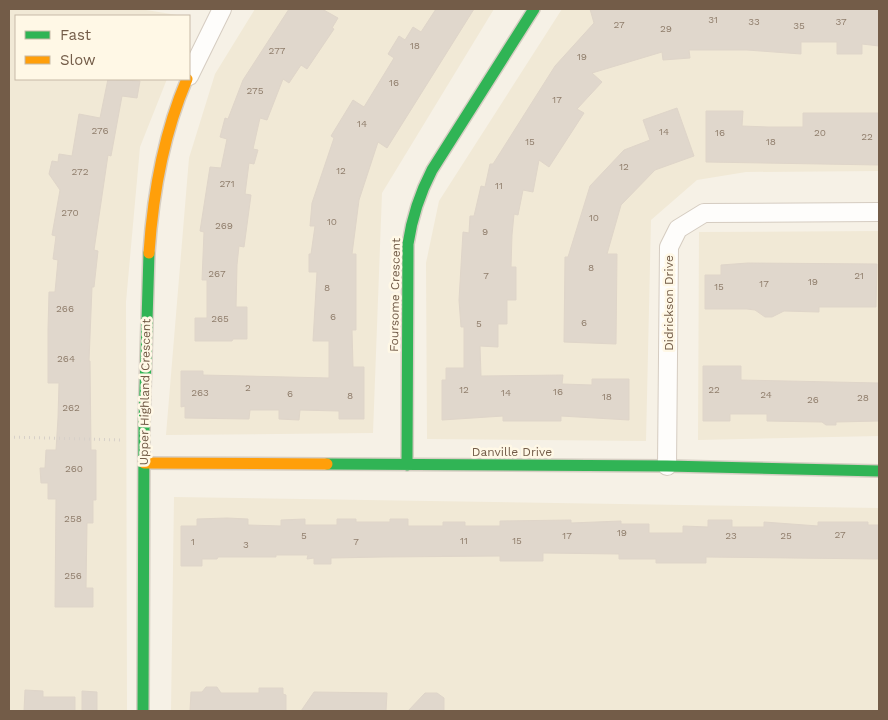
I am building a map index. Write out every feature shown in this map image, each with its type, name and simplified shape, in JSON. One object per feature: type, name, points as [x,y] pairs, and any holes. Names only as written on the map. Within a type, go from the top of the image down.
[{"type":"street","name":"Upper Highland Crescent","points":[[190,73],[222,9]]},
{"type":"street","name":"Foursome Crescent","points":[[407,465],[407,261],[412,218],[419,196],[432,170],[534,9]]},
{"type":"street","name":"Upper Highland Crescent","points":[[143,711],[144,440],[146,320],[151,230],[164,146],[187,80]]},
{"type":"street","name":"Didrickson Drive","points":[[667,466],[669,247],[678,229],[704,213],[879,212]]},
{"type":"street","name":"Danville Drive","points":[[144,463],[667,466],[879,472]]},
{"type":"path","points":[[9,437],[144,440]]},
{"type":"shaded area","points":[[9,9],[140,9],[177,15],[15,15],[15,80],[167,80],[140,147],[126,302],[127,711],[9,711]]},
{"type":"shaded area","points":[[255,9],[494,9],[382,193],[373,433],[166,435],[189,158],[215,74]]},
{"type":"shaded area","points":[[562,9],[879,9],[879,171],[746,172],[697,180],[651,220],[646,441],[427,439],[426,263],[439,201]]},
{"type":"shaded area","points":[[879,231],[879,436],[698,440],[699,232]]},
{"type":"shaded area","points":[[174,497],[879,508],[879,711],[171,711]]},
{"type":"building","points":[[289,9],[322,9],[338,18],[332,28],[334,29],[307,69],[301,65],[289,83],[283,79],[267,120],[260,118],[253,149],[258,150],[254,164],[249,163],[245,194],[251,195],[244,247],[239,246],[237,265],[236,307],[247,307],[247,339],[195,341],[195,318],[207,318],[207,280],[202,280],[204,232],[200,231],[210,167],[221,168],[227,139],[220,137],[225,118],[228,119],[243,80]]},
{"type":"building","points":[[436,9],[474,9],[387,148],[378,142],[359,200],[352,254],[356,254],[356,330],[352,330],[353,367],[364,367],[364,419],[339,419],[339,411],[300,410],[299,420],[279,419],[279,410],[250,410],[249,419],[185,418],[185,406],[181,407],[181,371],[203,371],[203,375],[329,378],[329,341],[313,341],[317,272],[309,272],[309,254],[311,254],[315,226],[310,226],[312,203],[334,138],[331,136],[353,100],[364,107],[394,58],[388,54],[399,36],[405,40],[413,27],[421,32]]},
{"type":"building","points":[[590,9],[879,9],[879,46],[862,44],[862,54],[837,54],[837,42],[801,42],[801,54],[747,50],[689,50],[690,58],[663,60],[662,52],[592,73],[602,82],[577,109],[584,113],[549,167],[539,160],[533,192],[523,190],[518,215],[514,214],[511,267],[516,267],[516,300],[507,300],[507,324],[498,324],[498,347],[480,346],[481,376],[563,375],[562,384],[592,385],[592,379],[629,379],[629,420],[561,416],[561,421],[503,421],[503,416],[442,420],[442,380],[446,380],[446,368],[464,368],[464,327],[461,327],[459,300],[463,232],[469,233],[470,216],[474,216],[481,186],[485,187],[490,164],[493,164],[555,66],[594,23]]},
{"type":"building","points":[[108,80],[140,81],[137,98],[122,96],[111,156],[108,155],[94,250],[98,251],[94,287],[92,287],[89,361],[91,450],[96,450],[96,500],[93,500],[93,523],[87,523],[86,588],[93,588],[93,607],[55,607],[56,499],[48,499],[48,483],[41,483],[40,468],[45,468],[46,450],[56,450],[58,418],[59,383],[48,383],[48,330],[49,292],[55,292],[58,260],[53,259],[56,236],[52,235],[60,190],[49,174],[52,161],[58,162],[59,154],[72,156],[79,114],[100,118]]},
{"type":"building","points":[[677,108],[694,156],[655,170],[621,205],[607,254],[617,254],[616,344],[564,342],[565,257],[568,257],[590,186],[624,150],[650,140],[643,120]]},
{"type":"building","points":[[706,111],[743,111],[742,126],[768,127],[803,127],[803,113],[879,113],[879,165],[706,162]]},
{"type":"building","points":[[748,263],[877,264],[876,307],[819,307],[819,312],[784,311],[772,317],[765,317],[755,310],[747,309],[705,309],[705,275],[721,275],[721,265]]},
{"type":"building","points":[[703,366],[741,366],[741,380],[879,383],[879,421],[836,422],[836,425],[826,425],[822,422],[767,421],[767,414],[730,414],[730,421],[703,421]]},
{"type":"building","points":[[197,519],[248,519],[248,525],[281,526],[281,520],[305,519],[305,525],[337,525],[337,519],[356,519],[356,522],[390,522],[390,519],[408,519],[408,526],[443,526],[443,522],[465,522],[465,526],[500,526],[500,521],[571,520],[571,523],[621,521],[621,524],[649,524],[649,533],[683,533],[683,526],[708,527],[708,520],[732,520],[732,527],[764,527],[764,522],[818,526],[818,522],[868,522],[868,525],[879,525],[879,559],[706,557],[706,563],[656,563],[656,559],[619,559],[619,554],[543,553],[543,561],[500,561],[500,556],[383,557],[331,558],[331,564],[314,564],[314,558],[307,559],[308,555],[276,555],[276,557],[218,557],[217,559],[202,559],[202,566],[181,566],[181,526],[197,526]]},
{"type":"building","points":[[206,687],[217,687],[221,693],[259,693],[259,688],[283,688],[283,694],[286,695],[286,711],[190,711],[191,692],[202,692]]},
{"type":"building","points":[[25,690],[43,691],[43,697],[75,697],[75,711],[24,711]]},
{"type":"building","points":[[82,691],[97,692],[97,711],[82,711]]},
{"type":"building","points":[[314,692],[387,693],[386,711],[301,711]]},
{"type":"building","points":[[425,693],[437,693],[444,698],[444,711],[408,711]]},
{"type":"traffic: fast","points":[[407,465],[408,244],[414,215],[423,188],[432,170],[534,9]]},
{"type":"traffic: fast","points":[[143,711],[144,424],[149,253]]},
{"type":"traffic: fast","points":[[327,464],[667,466],[879,471]]},
{"type":"traffic: slow","points":[[149,253],[153,208],[160,164],[165,143],[187,80]]},
{"type":"traffic: slow","points":[[144,463],[327,464]]}]
